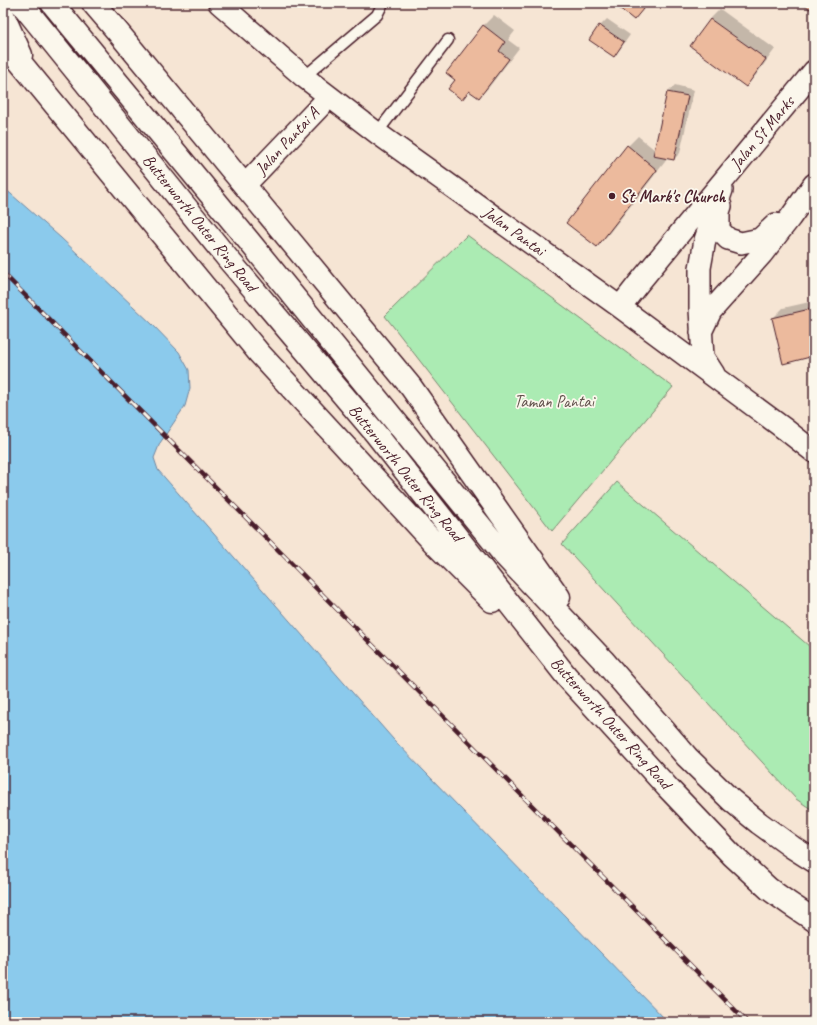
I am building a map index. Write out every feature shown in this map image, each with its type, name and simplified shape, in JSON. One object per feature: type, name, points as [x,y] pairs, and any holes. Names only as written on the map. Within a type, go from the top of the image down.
[{"type":"highway","name":"Butterworth Outer Ring Road","points":[[21,3],[228,259],[376,434],[567,677],[668,788],[733,856],[769,889],[814,920]]},
{"type":"highway","name":"Butterworth Outer Ring Road","points":[[52,3],[248,240],[505,556],[603,660],[687,756],[731,800],[759,823],[814,861]]},
{"type":"highway","points":[[93,3],[411,387],[603,660]]},
{"type":"highway","points":[[105,3],[117,31]]},
{"type":"highway","points":[[3,15],[28,72]]},
{"type":"highway","points":[[3,42],[259,353],[437,546],[567,677]]},
{"type":"highway","points":[[3,54],[28,72]]},
{"type":"street","name":"Jalan Pantai","points":[[219,3],[329,97],[620,307],[814,452]]},
{"type":"street","name":"Jalan St Marks","points":[[620,307],[814,71]]},
{"type":"street","name":"Jalan Pantai A","points":[[245,186],[329,97]]},
{"type":"street","points":[[727,176],[720,212],[719,230],[728,239],[742,243],[760,239],[800,202]]},
{"type":"street","points":[[717,379],[703,357],[700,309],[700,268],[704,240],[727,176]]},
{"type":"street","points":[[701,332],[711,311],[762,254],[814,184]]},
{"type":"lane","points":[[304,77],[377,15],[383,3]]},
{"type":"lane","points":[[377,133],[448,40]]},
{"type":"green space","name":"Taman Pantai","points":[[467,235],[673,387],[552,531],[385,316]]},
{"type":"green space","points":[[617,482],[809,646],[814,640],[814,811],[796,799],[562,544]]},
{"type":"water","points":[[3,187],[61,238],[152,324],[179,352],[189,370],[190,388],[185,406],[160,443],[154,458],[158,470],[393,739],[668,1022],[3,1022]]},
{"type":"building","points":[[613,3],[648,3],[634,20]]},
{"type":"building","points":[[802,3],[814,3],[814,12]]},
{"type":"building","points":[[710,19],[766,59],[746,87],[690,46]]},
{"type":"building","points":[[483,25],[505,42],[499,51],[509,59],[479,98],[469,91],[462,100],[448,89],[455,80],[446,73]]},
{"type":"building","points":[[599,25],[624,42],[614,57],[589,40]]},
{"type":"building","points":[[667,92],[688,96],[674,160],[653,156]]},
{"type":"building","name":"St Mark's Church","points":[[627,145],[657,170],[597,247],[566,223]]},
{"type":"building","points":[[814,308],[814,356],[783,364],[772,318]]},
{"type":"railway","points":[[3,273],[747,1022]]},
{"type":"place","name":"St Mark's Church","points":[[612,196]]}]
